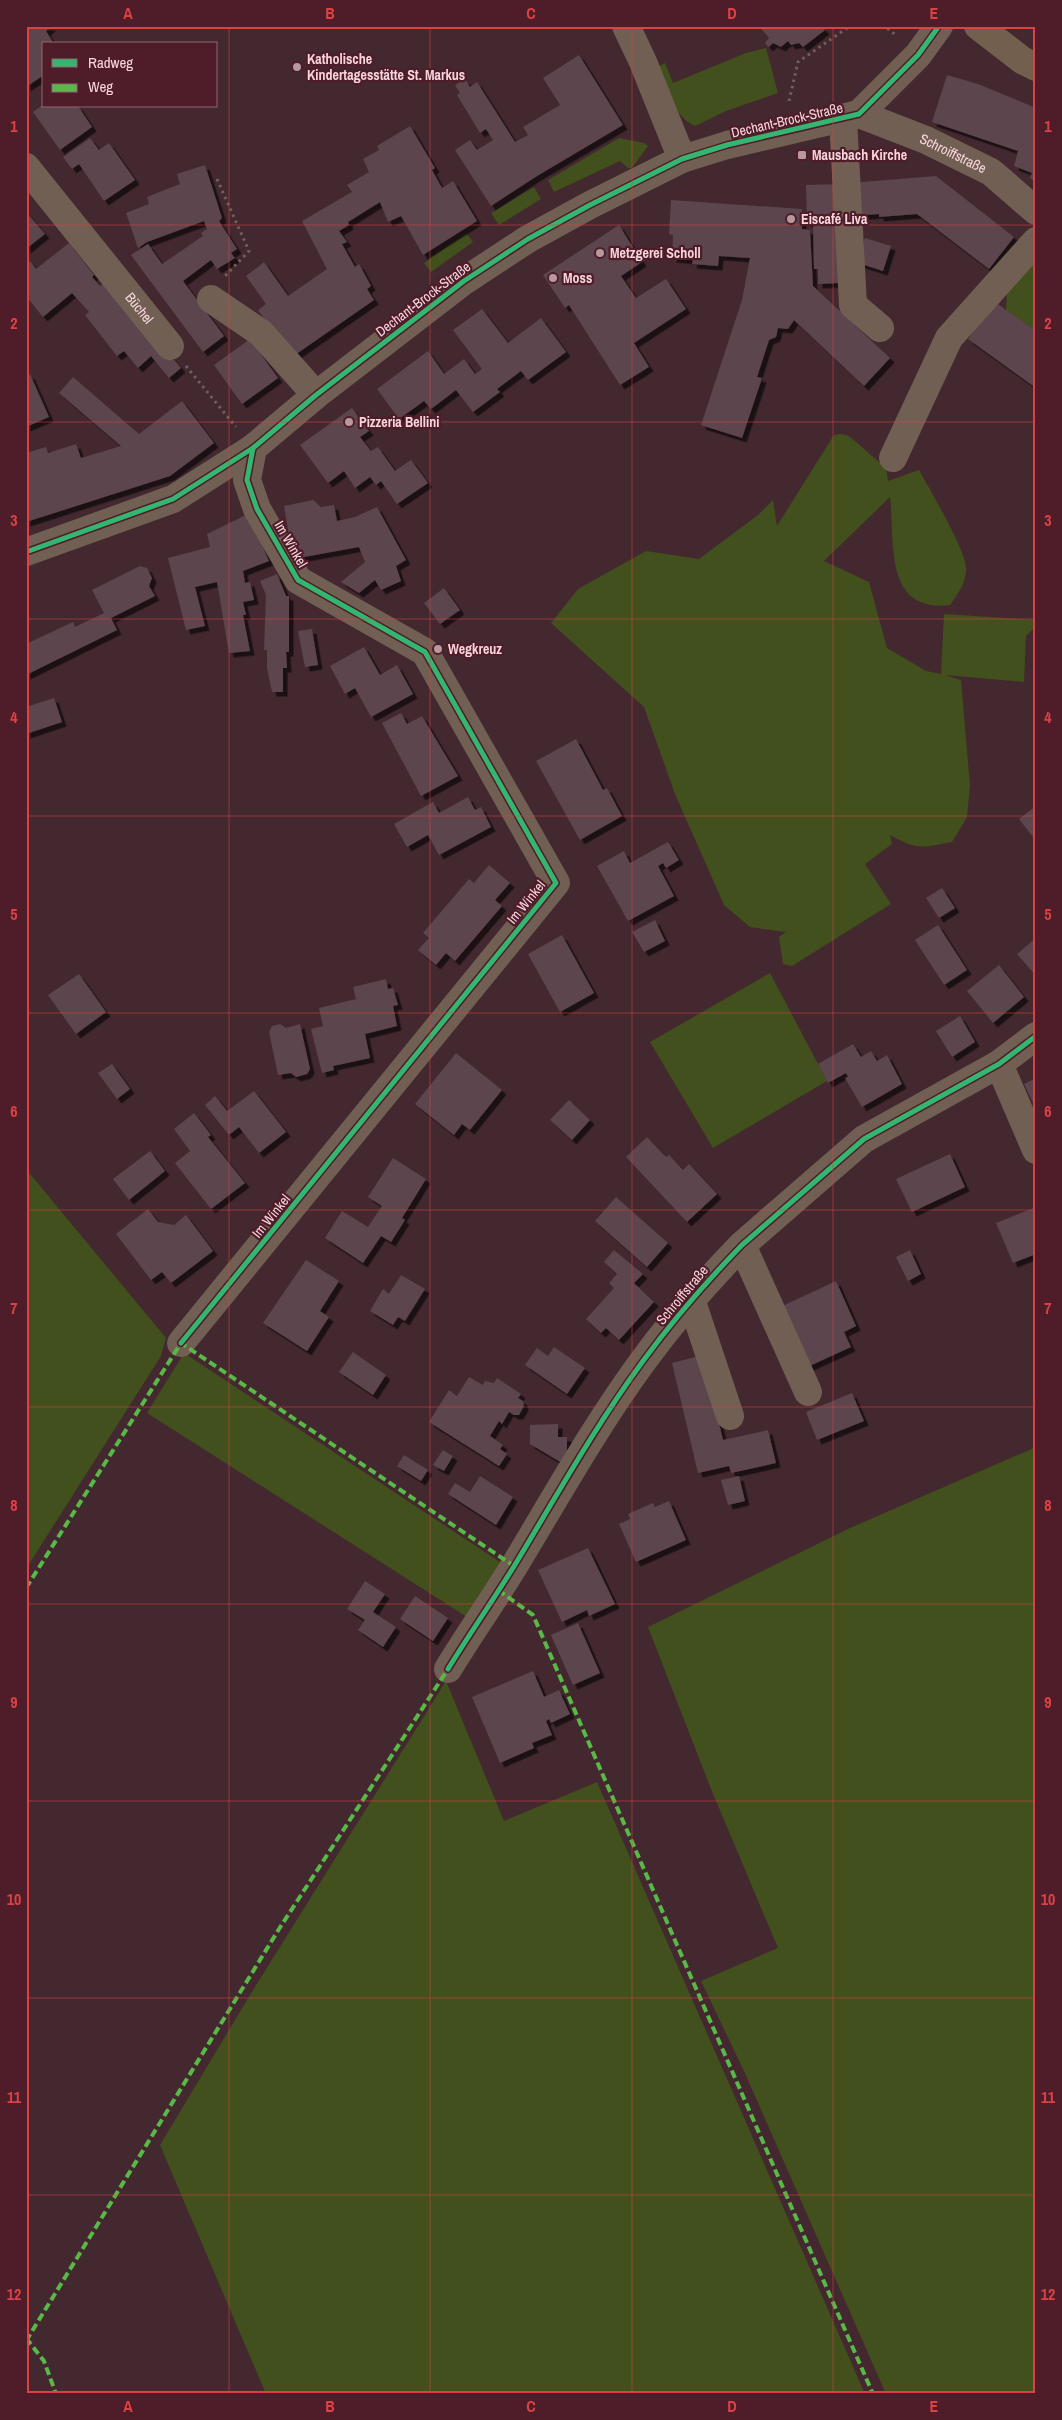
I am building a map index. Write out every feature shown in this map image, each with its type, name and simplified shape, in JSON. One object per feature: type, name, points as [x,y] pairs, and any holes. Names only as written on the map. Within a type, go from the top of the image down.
[{"type":"main road","points":[[978,26],[1022,60],[1036,67]]},
{"type":"street","points":[[626,26],[682,159]]},
{"type":"street","name":"Dechant-Brock-Straße","points":[[26,552],[173,499],[253,448],[316,395],[464,281],[528,239],[682,159],[783,131],[851,117],[918,55],[939,26]]},
{"type":"street","points":[[851,117],[853,305],[880,328]]},
{"type":"street","name":"Schroiffstraße","points":[[851,117],[926,140],[991,172],[1036,211]]},
{"type":"street","name":"Büchel","points":[[26,167],[170,346]]},
{"type":"street","points":[[893,458],[948,338],[1036,241]]},
{"type":"street","points":[[211,299],[261,333],[316,395]]},
{"type":"street","name":"Im Winkel","points":[[181,1343],[556,883],[425,652],[298,580],[257,509],[247,480],[253,448]]},
{"type":"street","name":"Schroiffstraße","points":[[448,1668],[514,1566],[597,1428],[643,1361],[691,1299],[742,1245],[864,1139],[999,1064],[1036,1036]]},
{"type":"street","points":[[999,1064],[1036,1150]]},
{"type":"street","points":[[742,1245],[808,1392]]},
{"type":"street","points":[[691,1299],[730,1416]]},
{"type":"path","points":[[794,80],[798,62],[850,26]]},
{"type":"path","points":[[211,299],[215,285],[249,251],[217,179]]},
{"type":"path","points":[[170,346],[253,448]]},
{"type":"green space","points":[[766,48],[778,93],[726,111],[695,126],[681,116],[676,109],[655,68],[665,63],[673,83],[746,53]]},
{"type":"green space","points":[[619,138],[644,143],[648,146],[632,168],[628,168],[620,161],[554,192],[548,180]]},
{"type":"green space","points":[[534,187],[541,199],[499,225],[491,213]]},
{"type":"green space","points":[[466,233],[473,242],[431,272],[424,263]]},
{"type":"green space","points":[[1036,260],[1035,331],[1006,310],[1007,290]]},
{"type":"green space","points":[[834,435],[849,436],[886,468],[888,481],[919,470],[960,547],[966,567],[963,583],[950,605],[928,604],[913,598],[903,586],[897,570],[890,497],[824,561],[869,582],[887,648],[926,671],[941,674],[944,614],[1036,620],[1036,626],[1026,636],[1024,682],[945,675],[961,680],[970,786],[967,817],[952,842],[933,846],[920,846],[907,843],[890,835],[892,844],[865,864],[891,904],[792,966],[783,964],[779,937],[786,932],[750,927],[724,905],[675,794],[644,707],[551,623],[578,589],[646,551],[699,559],[758,515],[773,500],[777,526]]},
{"type":"green space","points":[[770,973],[827,1081],[713,1148],[650,1042]]},
{"type":"green space","points":[[26,1169],[166,1338],[161,1356],[26,1569]]},
{"type":"green space","points":[[184,1353],[503,1564],[467,1617],[147,1413]]},
{"type":"green space","points":[[1036,1447],[1036,2394],[886,2394],[744,2071],[701,1981],[778,1948],[711,1789],[648,1627],[850,1528]]},
{"type":"green space","points":[[446,1681],[504,1821],[597,1782],[865,2394],[266,2394],[160,2145],[250,1995]]},
{"type":"building","points":[[26,26],[52,26],[46,31],[53,42],[42,42],[42,76],[26,87]]},
{"type":"building","points":[[759,26],[821,26],[825,30],[803,47],[799,43],[791,45],[788,41],[781,47],[773,43],[768,47],[765,43],[769,38]]},
{"type":"building","points":[[579,55],[623,125],[537,176],[491,206],[455,150],[470,140],[477,150],[493,140],[486,129],[480,133],[457,95],[460,93],[455,85],[465,79],[470,87],[477,82],[515,142],[528,135],[523,127],[560,105],[543,78]]},
{"type":"building","points":[[947,75],[978,84],[1036,108],[1036,183],[1030,178],[1032,173],[1014,166],[1018,151],[932,122]]},
{"type":"building","points":[[42,105],[42,108],[79,108],[92,127],[60,150],[33,112]]},
{"type":"building","points":[[410,126],[435,168],[432,170],[442,188],[453,181],[477,221],[423,255],[401,216],[388,222],[380,202],[348,222],[349,225],[339,231],[347,242],[342,244],[355,267],[359,264],[371,286],[367,289],[374,300],[292,357],[258,310],[266,304],[246,276],[264,262],[288,296],[327,269],[302,221],[352,192],[347,185],[369,172],[363,159],[379,150],[377,146]]},
{"type":"building","points":[[90,138],[99,150],[109,143],[135,180],[104,201],[79,164],[72,169],[63,157]]},
{"type":"building","points":[[205,165],[222,218],[219,221],[237,249],[231,253],[235,258],[217,269],[211,260],[183,281],[224,336],[203,352],[131,255],[148,244],[162,264],[203,236],[201,233],[207,229],[204,221],[147,242],[138,248],[126,213],[149,204],[147,197],[180,184],[177,174]]},
{"type":"building","points":[[936,176],[1014,237],[989,269],[917,214],[879,217],[879,214],[852,216],[850,183]]},
{"type":"building","points":[[841,184],[836,209],[838,283],[818,284],[818,269],[814,269],[813,223],[807,223],[806,185]]},
{"type":"building","points":[[671,200],[802,209],[802,229],[810,230],[813,286],[890,358],[864,386],[794,320],[788,329],[778,328],[776,337],[769,340],[757,377],[762,378],[742,438],[701,425],[742,300],[750,258],[719,256],[718,266],[692,264],[693,260],[672,258],[673,235],[669,234]]},
{"type":"building","points":[[26,212],[45,234],[26,249]]},
{"type":"building","points":[[619,225],[642,262],[621,276],[636,298],[666,279],[686,309],[634,343],[649,367],[620,385],[569,305],[565,308],[543,275]]},
{"type":"building","points":[[865,238],[891,246],[883,271],[858,263]]},
{"type":"building","points":[[69,243],[94,275],[92,277],[100,286],[106,281],[181,368],[169,378],[151,356],[138,368],[124,351],[117,356],[85,315],[89,312],[72,293],[43,317],[26,296],[26,263],[30,261],[36,269]]},
{"type":"building","points":[[995,302],[1036,331],[1036,388],[968,339]]},
{"type":"building","points":[[482,309],[508,343],[541,318],[566,352],[528,380],[521,371],[497,389],[500,392],[473,412],[456,390],[431,409],[424,401],[399,419],[377,389],[428,351],[444,374],[464,359],[475,374],[482,369],[453,330]]},
{"type":"building","points":[[250,339],[278,378],[242,404],[214,365]]},
{"type":"building","points":[[30,374],[49,417],[26,427],[26,376]]},
{"type":"building","points":[[73,377],[139,434],[182,401],[214,443],[170,476],[26,522],[26,453],[46,447],[48,453],[76,444],[81,458],[121,446],[59,393]]},
{"type":"building","points":[[352,408],[369,431],[360,437],[371,451],[378,447],[395,471],[411,460],[428,483],[397,504],[381,481],[376,485],[370,477],[355,488],[344,471],[328,483],[300,445]]},
{"type":"building","points":[[313,500],[321,507],[334,505],[337,521],[355,517],[377,507],[406,560],[396,566],[401,581],[381,590],[375,580],[359,593],[341,582],[365,562],[359,547],[293,559],[284,506]]},
{"type":"building","points":[[248,514],[269,561],[243,571],[245,583],[250,582],[254,600],[243,602],[246,615],[243,615],[250,651],[229,653],[217,582],[195,587],[205,626],[186,630],[168,558],[210,547],[207,534]]},
{"type":"building","points":[[140,566],[147,568],[152,578],[149,586],[155,596],[111,618],[117,630],[26,675],[26,644],[73,622],[75,627],[104,613],[92,590]]},
{"type":"building","points":[[277,574],[286,596],[289,596],[289,652],[286,652],[287,668],[283,668],[283,692],[272,692],[267,668],[267,650],[264,650],[266,595],[260,581]]},
{"type":"building","points":[[444,588],[460,610],[440,624],[424,603]]},
{"type":"building","points":[[312,629],[318,665],[305,667],[298,631]]},
{"type":"building","points":[[364,647],[380,675],[397,665],[413,694],[371,717],[355,688],[345,694],[330,666]]},
{"type":"building","points":[[54,698],[62,722],[26,734],[26,707]]},
{"type":"building","points":[[401,713],[407,724],[422,716],[458,776],[421,796],[382,723]]},
{"type":"building","points":[[576,739],[603,790],[607,788],[622,816],[580,840],[536,761]]},
{"type":"building","points":[[468,797],[475,810],[481,807],[491,827],[439,855],[428,835],[407,847],[394,824],[433,802],[439,813]]},
{"type":"building","points":[[1036,806],[1036,841],[1019,819]]},
{"type":"building","points":[[668,842],[679,860],[666,868],[663,863],[658,866],[674,896],[628,921],[597,866],[624,851],[630,863]]},
{"type":"building","points":[[489,865],[510,883],[495,900],[502,906],[455,961],[446,953],[436,965],[418,950],[429,938],[423,933],[469,879],[474,883]]},
{"type":"building","points":[[942,888],[955,908],[939,918],[926,898]]},
{"type":"building","points":[[655,920],[665,941],[644,952],[632,932]]},
{"type":"building","points":[[938,925],[967,970],[944,985],[915,940]]},
{"type":"building","points":[[562,935],[594,993],[560,1012],[528,954]]},
{"type":"building","points":[[1036,938],[1036,976],[1017,954]]},
{"type":"building","points":[[999,965],[1024,997],[993,1023],[967,991]]},
{"type":"building","points":[[79,974],[106,1012],[76,1034],[48,995]]},
{"type":"building","points":[[386,979],[388,989],[393,988],[398,1005],[393,1006],[397,1026],[365,1034],[370,1058],[333,1066],[334,1070],[322,1073],[311,1029],[323,1026],[319,1008],[356,999],[353,987]]},
{"type":"building","points":[[960,1016],[975,1042],[952,1057],[936,1031]]},
{"type":"building","points":[[280,1024],[286,1028],[300,1024],[310,1069],[307,1074],[296,1077],[291,1073],[278,1075],[269,1032],[272,1026]]},
{"type":"building","points":[[853,1044],[861,1057],[871,1051],[877,1061],[887,1055],[902,1084],[862,1107],[845,1078],[848,1077],[846,1073],[828,1083],[818,1064]]},
{"type":"building","points":[[456,1053],[502,1090],[470,1130],[462,1124],[454,1135],[415,1104]]},
{"type":"building","points":[[112,1064],[130,1089],[117,1099],[98,1073]]},
{"type":"building","points":[[1036,1078],[1036,1109],[1024,1084]]},
{"type":"building","points":[[254,1091],[286,1132],[259,1153],[239,1127],[229,1135],[205,1105],[215,1096],[227,1111]]},
{"type":"building","points":[[569,1100],[590,1120],[572,1140],[550,1120]]},
{"type":"building","points":[[194,1113],[211,1135],[208,1137],[245,1183],[211,1209],[175,1163],[190,1151],[174,1129]]},
{"type":"building","points":[[647,1137],[666,1157],[669,1155],[683,1170],[689,1164],[717,1194],[687,1222],[626,1157]]},
{"type":"building","points":[[150,1151],[165,1171],[129,1200],[113,1179]]},
{"type":"building","points":[[950,1154],[965,1187],[912,1212],[896,1179]]},
{"type":"building","points":[[393,1158],[426,1179],[402,1218],[405,1220],[391,1242],[381,1236],[363,1263],[325,1238],[342,1211],[368,1227],[382,1206],[368,1197]]},
{"type":"building","points":[[616,1197],[668,1243],[647,1267],[595,1221]]},
{"type":"building","points":[[1036,1207],[1036,1254],[1013,1263],[996,1223]]},
{"type":"building","points":[[148,1209],[158,1222],[174,1225],[186,1215],[213,1251],[171,1283],[162,1272],[151,1280],[116,1234]]},
{"type":"building","points":[[614,1250],[643,1274],[634,1283],[654,1302],[619,1340],[606,1328],[601,1333],[586,1319],[614,1288],[609,1283],[617,1274],[604,1262]]},
{"type":"building","points":[[910,1250],[921,1274],[908,1281],[896,1257]]},
{"type":"building","points":[[306,1260],[339,1281],[320,1311],[329,1317],[307,1351],[263,1323]]},
{"type":"building","points":[[401,1275],[425,1289],[405,1321],[398,1317],[393,1325],[370,1311],[383,1289],[389,1294]]},
{"type":"building","points":[[836,1281],[856,1326],[844,1332],[851,1347],[803,1369],[776,1309]]},
{"type":"building","points":[[554,1347],[585,1368],[567,1394],[525,1365],[537,1348],[548,1356]]},
{"type":"building","points":[[353,1352],[386,1375],[373,1395],[339,1372]]},
{"type":"building","points":[[703,1355],[723,1440],[768,1430],[776,1463],[731,1473],[729,1466],[698,1473],[672,1363]]},
{"type":"building","points":[[469,1377],[483,1385],[485,1381],[494,1383],[497,1378],[521,1394],[518,1398],[523,1401],[524,1406],[519,1415],[509,1412],[502,1424],[499,1421],[490,1436],[503,1445],[500,1449],[507,1454],[499,1466],[429,1422],[449,1390],[457,1396]]},
{"type":"building","points":[[852,1393],[864,1421],[817,1440],[806,1412]]},
{"type":"building","points":[[558,1424],[558,1437],[567,1437],[567,1456],[562,1463],[530,1444],[530,1425]]},
{"type":"building","points":[[443,1450],[453,1456],[444,1471],[433,1465]]},
{"type":"building","points":[[404,1455],[428,1470],[421,1481],[397,1466]]},
{"type":"building","points":[[480,1476],[513,1497],[496,1525],[448,1494],[455,1483],[470,1492]]},
{"type":"building","points":[[739,1476],[745,1501],[728,1505],[721,1480]]},
{"type":"building","points":[[669,1501],[686,1540],[636,1562],[619,1524],[630,1519],[628,1514],[653,1503],[655,1507]]},
{"type":"building","points":[[588,1548],[615,1604],[589,1616],[587,1610],[562,1622],[538,1570]]},
{"type":"building","points":[[365,1581],[385,1594],[373,1612],[396,1627],[383,1647],[358,1630],[365,1620],[347,1609]]},
{"type":"building","points":[[415,1596],[448,1618],[433,1641],[400,1619]]},
{"type":"building","points":[[578,1623],[600,1673],[573,1685],[551,1635]]},
{"type":"building","points":[[533,1671],[544,1697],[559,1690],[570,1714],[551,1723],[549,1719],[546,1721],[552,1735],[532,1743],[534,1748],[500,1763],[472,1697]]},
{"type":"marked path","points":[[26,1588],[181,1343],[514,1566]]},
{"type":"marked path","points":[[498,1590],[533,1615],[873,2394]]},
{"type":"marked path","points":[[26,2341],[279,1929],[448,1669]]},
{"type":"marked path","points":[[26,2338],[44,2361],[56,2394]]},
{"type":"cycle path","points":[[26,552],[173,499],[253,448],[316,395],[464,281],[528,239],[590,205],[682,159],[727,145],[859,114],[918,55],[939,26]]},
{"type":"cycle path","points":[[181,1343],[556,883],[425,652],[298,580],[257,509],[247,480],[253,448]]},
{"type":"cycle path","points":[[448,1669],[508,1576],[577,1460],[626,1385],[690,1302],[742,1245],[864,1139],[999,1064],[1036,1036]]},
{"type":"place","name":"Katholische Kindertagesstätte St. Markus","points":[[297,67]]},
{"type":"place","name":"Mausbach Kirche","points":[[802,155]]},
{"type":"place","name":"Eiscafé Liva","points":[[791,219]]},
{"type":"place","name":"Metzgerei Scholl","points":[[600,253]]},
{"type":"place","name":"Moss","points":[[553,278]]},
{"type":"place","name":"Pizzeria Bellini","points":[[349,422]]},
{"type":"place","name":"Wegkreuz","points":[[438,649]]}]
